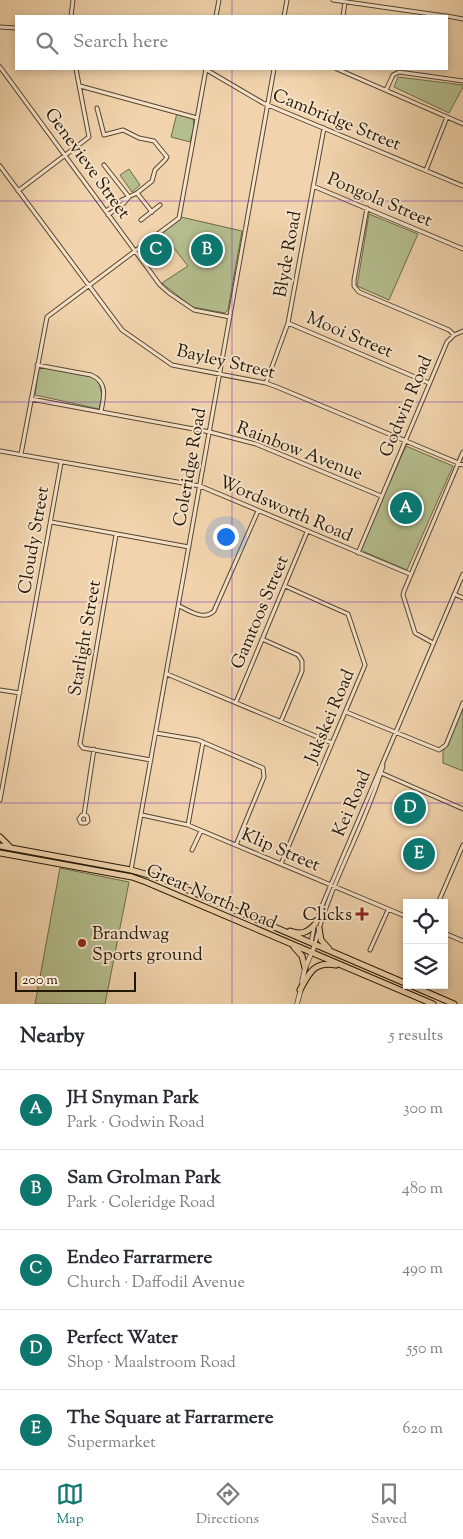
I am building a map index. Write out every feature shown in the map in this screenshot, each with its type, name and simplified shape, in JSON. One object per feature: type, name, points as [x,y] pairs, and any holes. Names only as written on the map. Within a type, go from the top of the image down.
[{"type":"main road","points":[[0,837],[12,848]]},
{"type":"main road","name":"Great North Road","points":[[0,846],[131,870],[160,878],[403,983]]},
{"type":"main road","name":"Great North Road","points":[[0,853],[138,879],[433,1004]]},
{"type":"main road","points":[[0,858],[17,856]]},
{"type":"main road","points":[[275,928],[300,934],[318,925],[323,943],[332,951]]},
{"type":"main road","points":[[291,944],[302,956],[306,968]]},
{"type":"main road","points":[[300,990],[308,974],[317,966],[328,964],[344,966]]},
{"type":"main road","name":"Great North Road","points":[[418,989],[454,1004]]},
{"type":"main road","points":[[415,997],[418,989]]},
{"type":"street","points":[[71,15],[73,0]]},
{"type":"street","points":[[216,15],[219,0]]},
{"type":"street","points":[[284,15],[287,0]]},
{"type":"street","points":[[333,0],[439,15]]},
{"type":"street","points":[[342,15],[345,2]]},
{"type":"street","points":[[448,16],[463,19]]},
{"type":"street","points":[[0,27],[15,28]]},
{"type":"street","name":"Genevieve Street","points":[[0,67],[160,285],[194,310],[230,317]]},
{"type":"street","points":[[18,191],[88,139],[90,134],[76,70]]},
{"type":"street","points":[[22,454],[47,317],[179,218],[206,70]]},
{"type":"street","name":"Cambridge Street","points":[[208,70],[259,101],[463,186]]},
{"type":"street","name":"Coleridge Road","points":[[131,870],[274,70]]},
{"type":"street","points":[[339,70],[463,124]]},
{"type":"street","points":[[386,90],[393,75],[399,72],[463,81]]},
{"type":"street","points":[[80,86],[197,118]]},
{"type":"street","points":[[97,108],[103,134],[124,130],[139,138],[154,141],[166,155],[166,160],[155,170],[152,181],[137,193],[122,200],[107,213]]},
{"type":"street","points":[[426,170],[447,117]]},
{"type":"street","name":"Blyde Road","points":[[266,383],[288,323],[324,128]]},
{"type":"street","points":[[104,165],[129,197]]},
{"type":"street","name":"Bayley Street","points":[[0,166],[122,330],[168,364],[266,383],[463,465]]},
{"type":"street","name":"Pongola Street","points":[[313,186],[463,249]]},
{"type":"street","points":[[137,193],[152,212]]},
{"type":"street","points":[[141,220],[160,206]]},
{"type":"street","points":[[367,208],[354,280],[356,288],[360,292],[448,330],[454,335],[463,331]]},
{"type":"street","name":"Mooi Street","points":[[288,323],[429,383]]},
{"type":"street","name":"Godwin Road","points":[[358,553],[447,342],[454,335]]},
{"type":"street","points":[[37,365],[98,378],[104,389],[101,412]]},
{"type":"street","name":"Rainbow Avenue","points":[[31,399],[210,432],[263,446],[381,496]]},
{"type":"street","name":"Wordsworth Road","points":[[0,451],[200,486],[410,574]]},
{"type":"street","points":[[433,643],[420,637],[414,631],[403,595],[410,574],[463,452]]},
{"type":"street","name":"Cloudy Street","points":[[0,800],[61,463]]},
{"type":"street","points":[[179,606],[205,616],[210,615],[214,611],[258,511]]},
{"type":"street","points":[[50,522],[189,547]]},
{"type":"street","name":"Gamtoos Street","points":[[236,702],[307,532]]},
{"type":"street","name":"Starlight Street","points":[[94,749],[81,747],[80,738],[116,535]]},
{"type":"street","name":"Kei Road","points":[[313,944],[332,886],[463,574]]},
{"type":"street","name":"Jukskei Road","points":[[282,864],[365,665],[350,616],[342,610],[285,586]]},
{"type":"street","points":[[454,594],[463,598]]},
{"type":"street","points":[[262,639],[298,655],[302,662],[302,671],[281,721]]},
{"type":"street","points":[[166,674],[332,743]]},
{"type":"street","points":[[0,690],[20,694]]},
{"type":"street","points":[[346,712],[437,749],[443,748],[446,745],[463,703]]},
{"type":"street","points":[[156,733],[203,742],[260,766],[264,771],[264,778],[236,845]]},
{"type":"street","points":[[188,825],[203,742]]},
{"type":"street","points":[[84,815],[94,749],[151,760]]},
{"type":"street","points":[[379,773],[463,809]]},
{"type":"street","name":"Klip Street","points":[[142,815],[188,825],[403,916]]},
{"type":"street","points":[[192,850],[201,831]]},
{"type":"street","points":[[440,899],[463,845]]},
{"type":"street","points":[[370,950],[388,910]]},
{"type":"street","points":[[448,935],[463,941]]},
{"type":"street","points":[[297,1004],[313,944]]},
{"type":"green space","points":[[398,77],[463,85],[463,87],[449,113],[394,87]]},
{"type":"green space","points":[[177,113],[192,117],[194,126],[190,142],[171,137]]},
{"type":"green space","points":[[129,169],[140,185],[132,192],[120,175]]},
{"type":"green space","points":[[369,214],[418,234],[389,300],[357,286]]},
{"type":"green space","points":[[181,217],[242,231],[228,310],[225,313],[192,307],[162,283],[188,266],[162,233]]},
{"type":"green space","points":[[39,366],[90,375],[99,382],[102,396],[99,409],[35,395]]},
{"type":"green space","points":[[406,446],[453,466],[407,570],[360,550]]},
{"type":"green space","points":[[463,706],[463,771],[443,763],[443,752]]},
{"type":"green space","name":"Brandwag Sports ground","points":[[60,868],[129,882],[105,1004],[35,1004]]},
{"type":"place","name":"Endeo Farrarmere","points":[[156,250]]},
{"type":"place","name":"Sam Grolman Park","points":[[207,250]]},
{"type":"place","name":"JH Snyman Park","points":[[406,508]]},
{"type":"place","name":"Perfect Water","points":[[410,808]]},
{"type":"place","name":"The Square at Farrarmere","points":[[419,854]]},
{"type":"place","name":"Clicks","points":[[362,914]]},
{"type":"place","name":"Brandwag Sports ground","points":[[82,943]]}]
